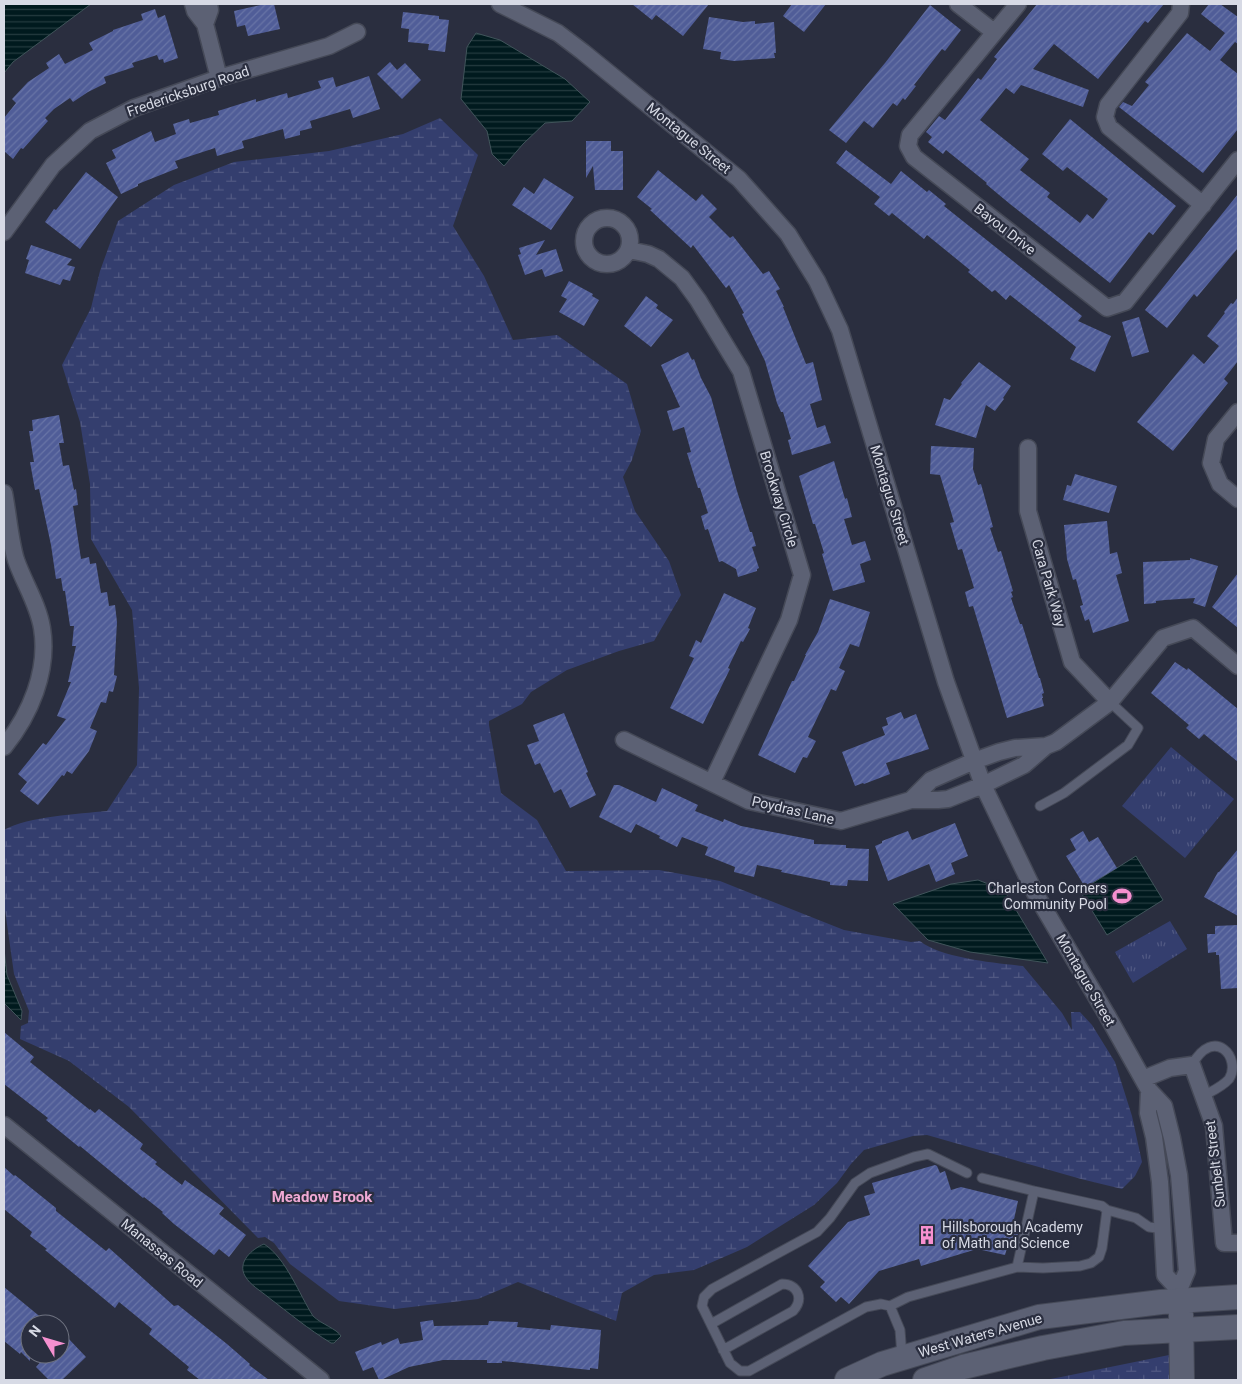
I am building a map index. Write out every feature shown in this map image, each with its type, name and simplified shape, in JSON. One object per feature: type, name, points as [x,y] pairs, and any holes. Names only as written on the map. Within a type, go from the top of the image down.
[{"type":"street","points":[[193,4],[195,11],[205,24],[219,78]]},
{"type":"street","points":[[205,24],[210,10],[209,4]]},
{"type":"street","name":"Montague Street","points":[[500,4],[558,33],[739,179],[788,234],[817,280],[840,330],[946,682],[983,785],[1035,893],[1146,1085],[1164,1106],[1179,1175],[1187,1271],[1180,1295],[1182,1380]]},
{"type":"street","points":[[958,4],[994,32]]},
{"type":"street","name":"Bayou Drive","points":[[1018,4],[910,135],[908,146],[914,157],[1107,308],[1125,302],[1238,160]]},
{"type":"street","points":[[1181,4],[1180,13],[1108,105],[1105,118],[1109,127],[1203,205]]},
{"type":"street","name":"Fredericksburg Road","points":[[4,232],[53,165],[90,132],[134,108],[219,78],[329,46],[357,32]]},
{"type":"street","name":"Brookway Circle","points":[[629,250],[648,254],[659,259],[682,278],[698,300],[741,371],[802,575],[789,620],[712,782]]},
{"type":"street","points":[[1238,412],[1216,440],[1212,462],[1220,484],[1238,499]]},
{"type":"street","name":"Cara Park Way","points":[[1028,448],[1028,511],[1072,662],[1110,702]]},
{"type":"street","points":[[4,493],[16,559],[31,592],[42,628],[43,656],[37,686],[28,712],[4,747]]},
{"type":"street","name":"Poydras Lane","points":[[911,800],[931,780],[974,761],[1015,748],[1046,746],[1056,742],[1110,702],[1163,638],[1193,628],[1238,666]]},
{"type":"street","name":"Poydras Lane","points":[[624,740],[750,801],[841,821],[911,800],[948,798],[983,785],[1024,765],[1046,746]]},
{"type":"street","points":[[1180,1295],[1165,1274],[1160,1182],[1154,1137],[1148,1113],[1146,1085],[1170,1068],[1192,1065]]},
{"type":"street","name":"Sunbelt Street","points":[[1192,1065],[1214,1126],[1224,1243],[1238,1243]]},
{"type":"street","name":"Manassas Road","points":[[4,1126],[321,1380]]},
{"type":"street","name":"West Waters Avenue","points":[[847,1380],[882,1364],[1039,1317],[1180,1295],[1238,1297]]},
{"type":"street","name":"West Waters Avenue","points":[[925,1380],[963,1367],[1044,1348],[1124,1334],[1238,1327]]},
{"type":"street","points":[[881,1380],[894,1371],[902,1358]]},
{"type":"lane","points":[[1040,806],[1064,793],[1128,745],[1138,728],[1110,702]]},
{"type":"lane","points":[[1192,1065],[1197,1055],[1204,1049],[1219,1046],[1227,1050],[1232,1056],[1234,1071],[1230,1078],[1223,1085],[1203,1096]]},
{"type":"lane","points":[[967,1173],[928,1154],[914,1157],[870,1173],[855,1183],[830,1218],[817,1232],[712,1289],[704,1297],[702,1306],[730,1363],[740,1371],[748,1371],[866,1307],[881,1304],[890,1306],[908,1297],[1016,1267],[1043,1268],[1080,1266],[1091,1263],[1099,1258],[1107,1210]]},
{"type":"lane","points":[[982,1178],[1102,1206],[1107,1210],[1136,1218],[1149,1227],[1164,1229]]},
{"type":"lane","points":[[1016,1267],[1034,1191]]},
{"type":"lane","points":[[710,1324],[782,1284],[792,1287],[798,1293],[800,1298],[799,1305],[793,1311],[723,1350]]},
{"type":"lane","points":[[890,1306],[900,1330],[902,1358]]},
{"type":"green space","points":[[440,118],[478,155],[453,226],[484,276],[513,340],[557,335],[627,384],[641,431],[632,460],[623,477],[635,511],[669,561],[681,595],[654,641],[619,651],[567,670],[531,692],[522,704],[489,721],[501,793],[537,820],[566,871],[659,870],[720,881],[844,930],[911,942],[920,941],[929,947],[954,956],[1023,966],[1062,1013],[1072,1030],[1071,1012],[1080,1012],[1092,1025],[1115,1062],[1132,1116],[1142,1162],[1135,1176],[1122,1189],[927,1135],[913,1136],[864,1150],[837,1183],[814,1205],[747,1247],[694,1270],[654,1275],[622,1293],[616,1321],[518,1282],[478,1299],[395,1309],[339,1301],[290,1264],[274,1243],[265,1237],[258,1238],[129,1107],[69,1061],[20,1039],[21,1026],[28,1023],[29,1011],[14,974],[4,903],[4,830],[14,825],[40,819],[107,811],[137,765],[139,688],[132,610],[91,539],[90,484],[80,422],[62,365],[91,308],[100,271],[118,221],[174,185],[234,162],[329,151],[403,134]]},
{"type":"green space","points":[[1171,747],[1234,799],[1185,858],[1122,806]]},
{"type":"green space","points":[[1170,921],[1187,949],[1133,983],[1115,952]]},
{"type":"green space","points":[[1174,1354],[1173,1380],[1045,1380],[1061,1377]]},
{"type":"shaded area","points":[[4,4],[91,4],[13,62],[4,73]]},
{"type":"shaded area","points":[[476,33],[500,40],[565,79],[590,102],[572,121],[545,123],[504,166],[492,154],[487,131],[461,99],[467,47]]},
{"type":"shaded area","name":"Charleston Corners Community Pool","points":[[1136,856],[1163,900],[1107,935],[1080,891]]},
{"type":"shaded area","points":[[978,880],[1004,890],[1048,963],[970,952],[928,940],[893,904],[951,884]]},
{"type":"shaded area","points":[[4,949],[7,975],[22,1011],[21,1020],[4,1003]]},
{"type":"shaded area","points":[[264,1244],[279,1258],[292,1277],[313,1316],[341,1336],[334,1343],[306,1327],[247,1279],[243,1271],[244,1261],[255,1249]]},
{"type":"building","points":[[265,4],[274,4],[280,29],[248,36],[245,25],[237,27],[234,11]]},
{"type":"building","points":[[632,4],[709,4],[683,36],[656,15],[652,20]]},
{"type":"building","points":[[792,4],[826,4],[804,32],[783,16]]},
{"type":"building","points":[[1037,4],[1164,4],[1148,23],[1145,21],[1098,79],[1054,44],[1033,69],[1089,90],[1083,107],[1021,85],[1014,94],[1006,88],[980,120],[1029,159],[1020,170],[1050,193],[1047,197],[1080,223],[1087,214],[1093,219],[1108,199],[1067,167],[1063,171],[1042,154],[1070,119],[1176,206],[1153,235],[1149,232],[1110,283],[1010,204],[946,150],[943,154],[928,142],[932,137],[926,132],[939,116],[945,120],[978,78],[981,80],[997,59],[994,57]]},
{"type":"building","points":[[1209,4],[1220,4],[1238,17],[1238,44],[1235,42],[1220,60],[1238,74],[1238,129],[1203,173],[1119,107],[1123,102],[1132,106],[1149,85],[1145,82],[1187,33],[1210,51],[1225,33],[1201,14]]},
{"type":"building","points":[[930,5],[961,30],[945,51],[942,49],[914,85],[916,86],[905,100],[903,98],[897,106],[893,103],[873,128],[864,121],[846,143],[829,130]]},
{"type":"building","points":[[155,9],[158,18],[165,15],[178,58],[164,63],[163,59],[159,60],[157,55],[132,63],[134,67],[104,77],[106,83],[73,102],[70,98],[54,109],[45,118],[48,121],[23,149],[21,148],[13,159],[4,151],[4,118],[16,103],[12,99],[28,82],[49,68],[46,63],[59,54],[65,64],[93,50],[89,43],[113,30],[143,20],[141,14]]},
{"type":"building","points":[[403,12],[439,16],[439,19],[449,20],[445,52],[428,50],[429,44],[408,42],[409,29],[401,28]]},
{"type":"building","points":[[709,17],[743,22],[755,21],[755,24],[774,22],[775,58],[734,61],[720,59],[721,52],[703,49]]},
{"type":"building","points":[[390,62],[397,70],[405,63],[421,80],[402,99],[377,74]]},
{"type":"building","points":[[369,76],[380,109],[353,118],[350,109],[310,121],[312,128],[300,131],[300,135],[285,139],[283,129],[242,141],[244,148],[217,156],[215,148],[175,161],[178,168],[138,184],[138,186],[121,194],[106,163],[116,158],[112,150],[151,131],[155,142],[176,134],[173,124],[189,119],[190,123],[219,115],[218,111],[256,99],[256,102],[287,93],[288,98],[321,88],[318,81],[333,77],[336,87]]},
{"type":"building","points":[[586,141],[611,141],[611,151],[623,151],[623,190],[595,190],[593,166],[586,178]]},
{"type":"building","points":[[846,150],[891,184],[901,171],[927,192],[929,190],[946,204],[944,206],[1082,316],[1078,321],[1111,336],[1095,372],[1070,359],[1076,347],[1010,295],[1006,300],[995,290],[992,292],[968,272],[970,270],[927,235],[924,239],[892,213],[889,216],[874,204],[880,197],[836,163]]},
{"type":"building","points":[[658,170],[696,201],[702,194],[717,209],[709,217],[730,238],[733,236],[763,274],[769,271],[780,289],[776,291],[806,364],[813,362],[822,400],[810,404],[817,428],[825,425],[831,443],[792,455],[788,440],[791,439],[783,412],[781,412],[777,403],[765,361],[742,314],[744,313],[729,285],[726,288],[693,245],[691,248],[650,210],[652,209],[637,197]]},
{"type":"building","points":[[86,172],[118,197],[80,249],[45,222]]},
{"type":"building","points":[[544,178],[574,197],[551,230],[512,205],[524,187],[534,194]]},
{"type":"building","points":[[1238,194],[1238,248],[1197,297],[1194,294],[1167,328],[1145,310]]},
{"type":"building","points":[[545,240],[536,255],[556,249],[563,271],[545,277],[542,269],[525,275],[518,255],[521,254],[519,248]]},
{"type":"building","points":[[31,245],[72,259],[67,265],[75,267],[70,281],[63,279],[60,285],[25,273],[29,260],[26,259]]},
{"type":"building","points":[[569,281],[593,294],[592,296],[599,300],[584,326],[559,312],[567,299],[561,296]]},
{"type":"building","points":[[646,296],[658,305],[656,308],[673,320],[651,347],[624,326]]},
{"type":"building","points":[[1238,297],[1238,361],[1224,379],[1228,383],[1173,451],[1137,422],[1193,354],[1204,364],[1219,346],[1207,336],[1231,303],[1233,304]]},
{"type":"building","points":[[1139,317],[1149,352],[1132,357],[1122,322]]},
{"type":"building","points":[[688,352],[692,360],[694,359],[711,397],[737,491],[756,546],[752,547],[759,568],[757,571],[738,577],[736,569],[722,561],[719,562],[708,529],[705,530],[701,516],[708,513],[687,453],[691,452],[684,427],[673,431],[667,411],[680,407],[661,365]]},
{"type":"building","points":[[979,362],[1011,386],[1004,399],[995,411],[986,405],[976,438],[935,425],[944,398],[950,400],[961,383]]},
{"type":"building","points":[[59,415],[64,443],[59,443],[63,466],[69,465],[74,490],[76,489],[78,505],[73,506],[81,559],[89,557],[90,564],[96,563],[101,593],[107,592],[109,606],[115,605],[117,622],[114,675],[117,676],[113,692],[109,691],[106,703],[101,702],[90,728],[97,731],[89,751],[72,774],[67,771],[64,776],[62,775],[38,805],[20,791],[27,782],[18,774],[43,743],[46,745],[66,719],[57,716],[71,682],[68,682],[76,646],[72,646],[74,626],[70,626],[65,591],[63,591],[61,578],[56,579],[39,489],[35,490],[30,462],[34,462],[29,431],[33,431],[32,420]]},
{"type":"building","points":[[931,446],[974,448],[973,469],[978,485],[981,484],[993,527],[990,528],[998,552],[1001,551],[1013,591],[1011,592],[1013,597],[1011,598],[1040,678],[1044,693],[1042,698],[1044,706],[1007,718],[973,606],[969,607],[965,592],[974,588],[962,549],[958,550],[950,523],[954,522],[940,475],[930,474]]},
{"type":"building","points":[[834,461],[852,517],[844,519],[852,545],[865,541],[871,560],[860,564],[865,582],[833,591],[822,554],[824,553],[815,524],[813,524],[799,476]]},
{"type":"building","points":[[1075,474],[1117,486],[1109,513],[1063,500],[1067,485],[1071,486]]},
{"type":"building","points":[[1107,521],[1110,554],[1117,552],[1122,573],[1116,575],[1129,621],[1093,633],[1089,619],[1085,621],[1080,606],[1083,605],[1076,579],[1073,580],[1067,559],[1064,525]]},
{"type":"building","points":[[1190,558],[1218,566],[1205,607],[1193,603],[1195,598],[1156,601],[1156,603],[1144,604],[1143,562],[1190,560]]},
{"type":"building","points":[[1238,573],[1238,628],[1212,607]]},
{"type":"building","points":[[724,593],[756,608],[748,628],[750,629],[743,642],[741,641],[728,668],[730,669],[703,724],[670,708],[694,658],[689,656],[696,640],[701,643]]},
{"type":"building","points":[[830,599],[870,612],[859,647],[850,644],[839,668],[845,671],[836,691],[831,689],[808,737],[816,741],[807,758],[803,757],[795,773],[758,755],[792,681],[794,681],[805,655],[818,632]]},
{"type":"building","points":[[1175,662],[1187,670],[1188,668],[1238,709],[1238,762],[1204,734],[1199,739],[1186,728],[1189,725],[1151,693]]},
{"type":"building","points":[[901,712],[904,719],[916,714],[929,749],[886,763],[890,774],[855,786],[842,752],[885,735],[882,727],[888,725],[886,718]]},
{"type":"building","points":[[564,713],[596,795],[570,808],[561,789],[554,793],[540,763],[535,765],[527,745],[539,741],[533,725]]},
{"type":"building","points":[[614,785],[619,785],[656,802],[662,788],[698,805],[695,811],[723,822],[724,819],[741,826],[814,840],[814,844],[846,845],[846,848],[869,849],[868,881],[848,880],[847,886],[830,885],[830,882],[757,865],[754,877],[734,872],[735,867],[705,855],[708,847],[682,837],[677,847],[636,824],[631,833],[599,817]]},
{"type":"building","points":[[955,823],[968,856],[951,863],[955,874],[936,882],[929,864],[888,881],[875,846],[882,843],[882,841],[908,831],[912,840]]},
{"type":"building","points":[[1083,831],[1089,842],[1098,837],[1117,868],[1085,887],[1066,856],[1076,850],[1070,839]]},
{"type":"building","points":[[1238,849],[1238,916],[1204,897],[1218,872]]},
{"type":"building","points":[[1238,925],[1238,988],[1221,989],[1219,955],[1216,955],[1216,952],[1208,953],[1207,934],[1215,934],[1215,926]]},
{"type":"building","points":[[4,1032],[34,1057],[30,1062],[90,1110],[95,1113],[99,1109],[143,1144],[140,1149],[157,1162],[155,1164],[182,1185],[185,1180],[224,1208],[219,1214],[246,1235],[229,1257],[219,1249],[214,1255],[4,1084]]},
{"type":"building","name":"Hillsborough Academy of Math and Science","points":[[935,1165],[940,1173],[945,1171],[951,1190],[961,1187],[1018,1201],[1013,1224],[1020,1225],[1015,1246],[1008,1245],[1005,1255],[977,1249],[921,1266],[919,1259],[879,1271],[849,1304],[841,1297],[836,1302],[820,1287],[825,1282],[808,1266],[848,1222],[870,1215],[864,1196],[875,1193],[872,1183]]},
{"type":"building","points":[[4,1167],[106,1251],[109,1248],[174,1306],[178,1305],[269,1380],[200,1380],[187,1370],[189,1367],[149,1334],[152,1329],[119,1302],[115,1308],[45,1250],[47,1249],[30,1236],[32,1232],[4,1209]]},
{"type":"building","points":[[4,1287],[37,1314],[20,1314],[20,1354],[4,1341]]},
{"type":"building","points":[[433,1320],[434,1326],[488,1325],[489,1321],[518,1322],[517,1327],[550,1330],[551,1325],[601,1330],[598,1369],[590,1368],[590,1370],[502,1361],[502,1363],[487,1363],[487,1360],[443,1360],[409,1367],[381,1380],[379,1380],[373,1367],[363,1371],[355,1352],[381,1342],[382,1345],[398,1338],[400,1344],[423,1340],[420,1322]]},
{"type":"building","points":[[70,1340],[86,1357],[62,1380],[49,1380],[36,1367],[39,1364],[70,1364]]},
{"type":"place","name":"Charleston Corners Community Pool","points":[[1122,896]]},
{"type":"place","name":"Hillsborough Academy of Math and Science","points":[[927,1235]]},
{"type":"district","name":"Meadow Brook","points":[[322,1197]]}]
